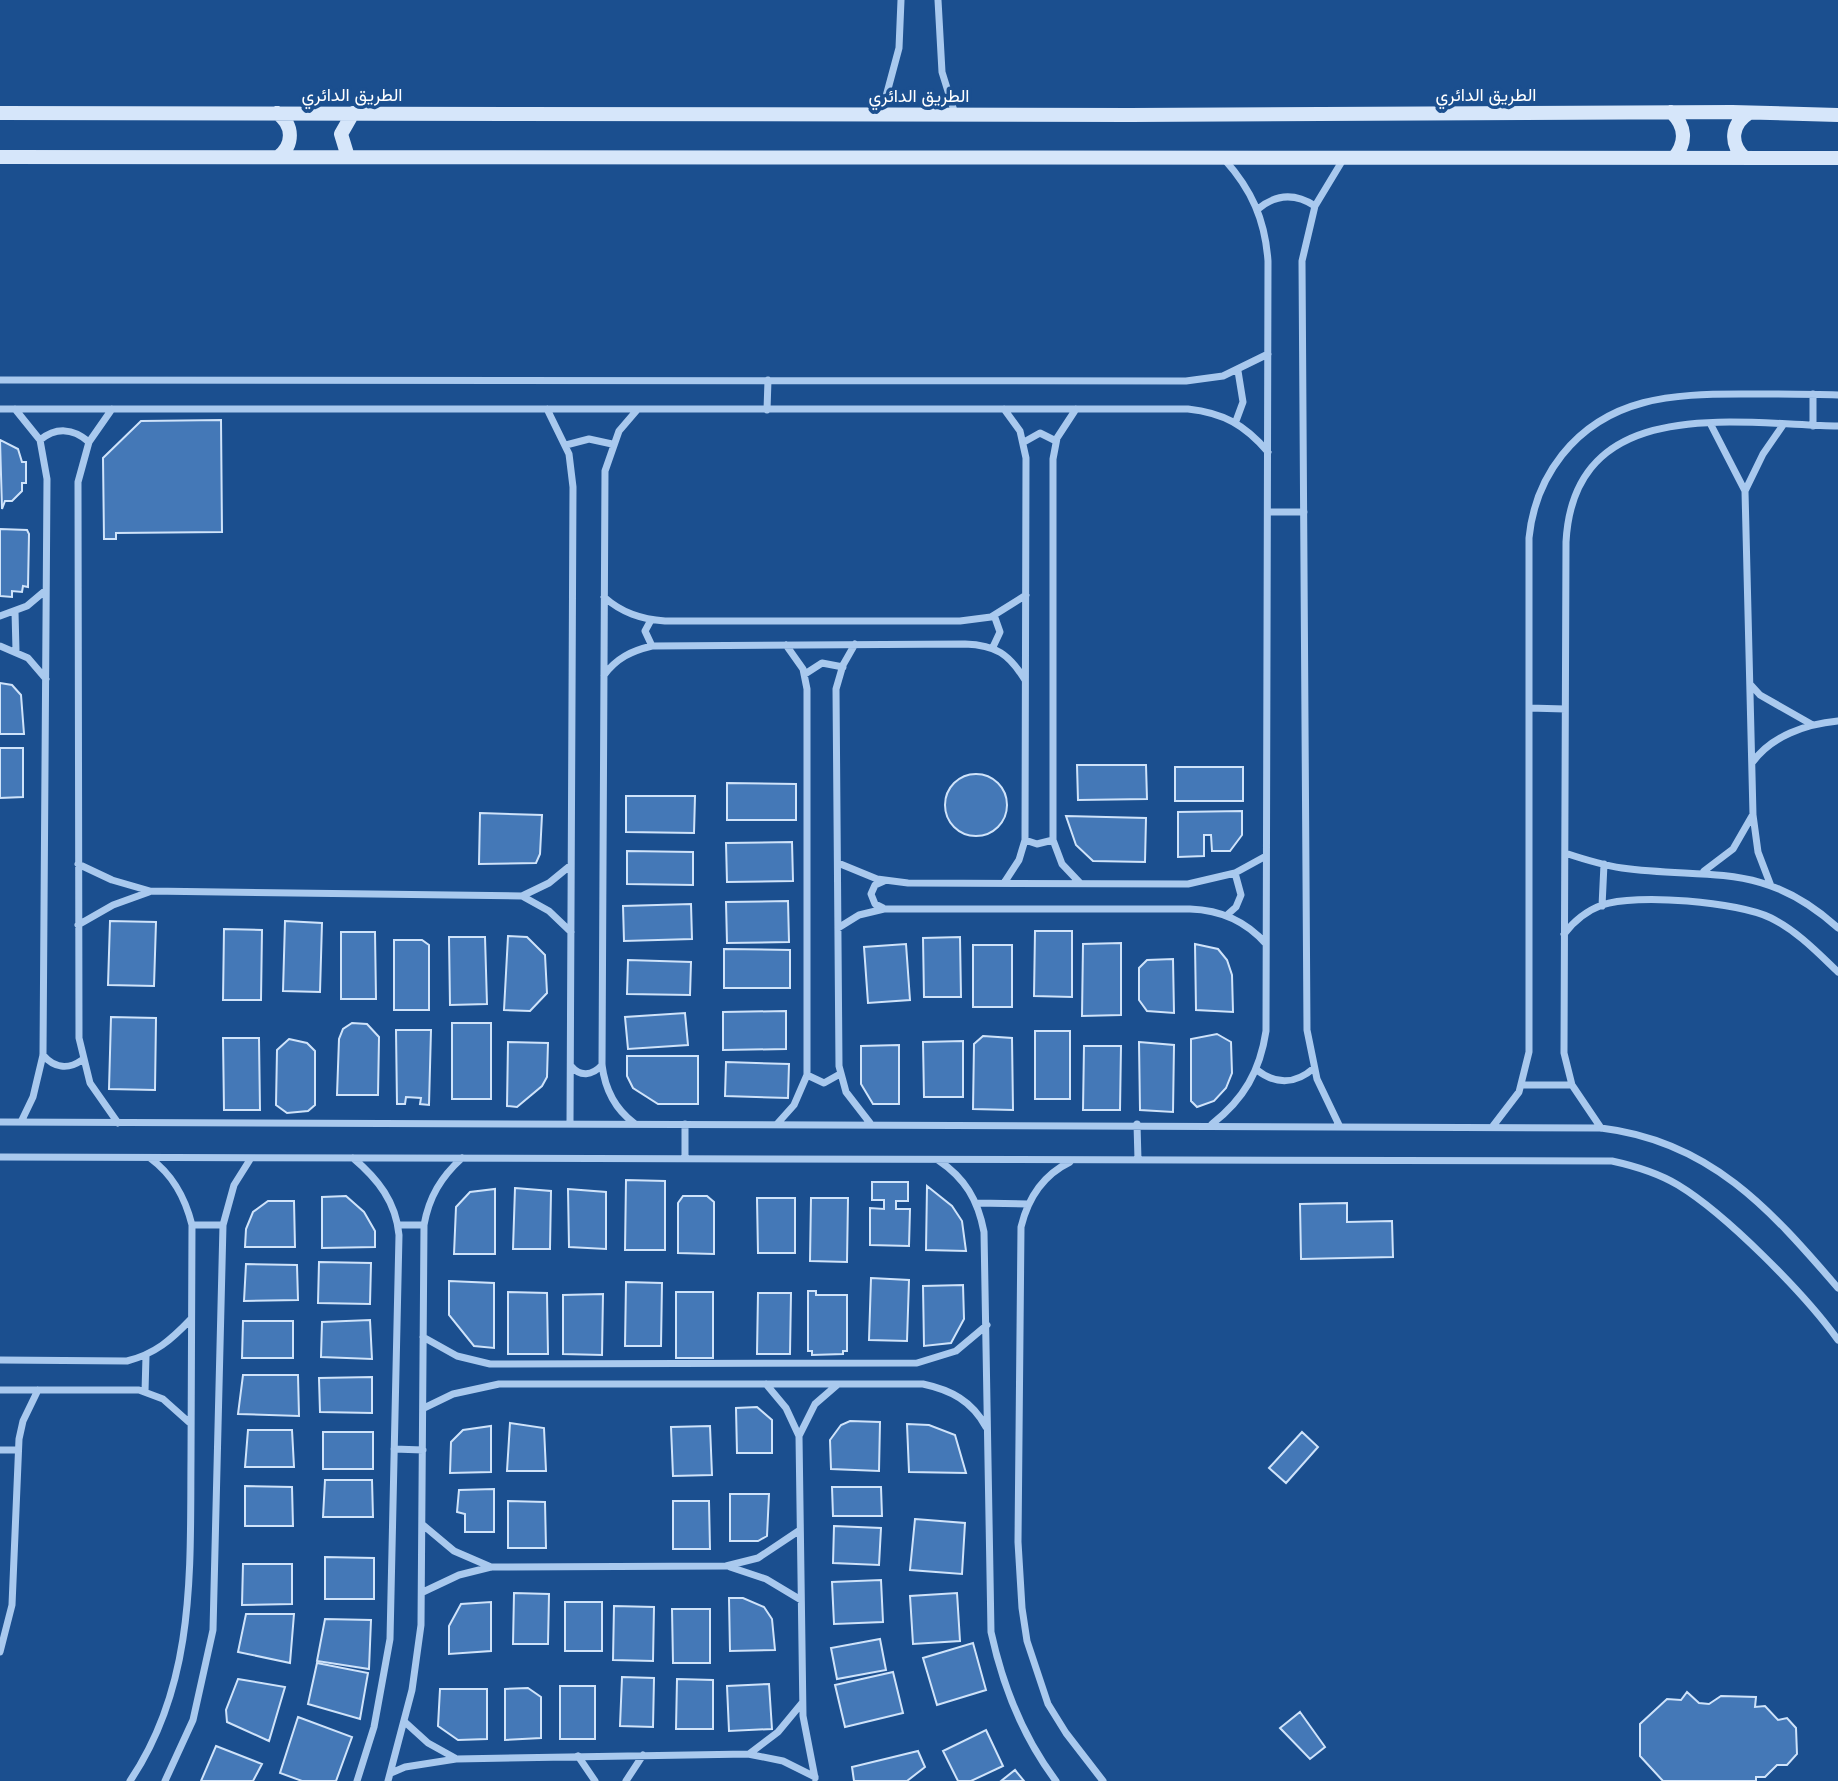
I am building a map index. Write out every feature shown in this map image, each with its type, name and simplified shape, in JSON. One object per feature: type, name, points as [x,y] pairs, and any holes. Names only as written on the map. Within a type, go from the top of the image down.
[{"type":"main road","name":"الطريق الدائري","points":[[0,113],[881,115],[1671,112],[1838,115]]},
{"type":"main road","points":[[1671,112],[1678,118],[1684,135],[1674,158]]},
{"type":"main road","points":[[277,113],[287,122],[291,135],[288,148],[278,158]]},
{"type":"main road","points":[[348,158],[341,134],[354,113]]},
{"type":"main road","points":[[1745,158],[1736,148],[1734,134],[1738,121],[1749,113]]},
{"type":"main road","points":[[0,157],[1838,158]]},
{"type":"street","points":[[881,115],[899,48],[901,0]]},
{"type":"street","points":[[938,0],[942,72],[955,114]]},
{"type":"street","points":[[1339,1125],[1326,1103],[1314,1068],[1307,1030],[1302,261],[1315,206],[1344,158]]},
{"type":"street","points":[[1212,1124],[1238,1100],[1256,1070],[1266,1031],[1268,261],[1266,238],[1258,209],[1239,176],[1224,159]]},
{"type":"street","points":[[1258,209],[1272,199],[1290,196],[1315,206]]},
{"type":"street","points":[[0,380],[1186,381],[1238,371],[1268,354]]},
{"type":"street","points":[[1237,421],[1243,402],[1238,371]]},
{"type":"street","points":[[767,410],[768,380]]},
{"type":"street","points":[[1493,1126],[1512,1104],[1521,1085],[1529,1052],[1530,526],[1545,480],[1567,448],[1605,417],[1650,399],[1693,394],[1838,395]]},
{"type":"street","points":[[1813,394],[1813,426]]},
{"type":"street","points":[[0,409],[1188,409],[1237,421],[1268,452]]},
{"type":"street","points":[[14,409],[40,440],[47,479],[43,1055],[36,1090],[21,1122]]},
{"type":"street","points":[[112,409],[89,442],[78,482],[78,925],[82,1060],[98,1097],[118,1123]]},
{"type":"street","points":[[547,409],[566,445],[573,487],[570,1124]]},
{"type":"street","points":[[1003,409],[1016,423],[1024,442],[1026,595],[1025,840],[1019,860],[1004,883]]},
{"type":"street","points":[[1076,409],[1056,441],[1054,459],[1053,840],[1062,864],[1080,883]]},
{"type":"street","points":[[635,1124],[616,1104],[604,1080],[601,1066],[605,471],[612,444],[638,410]]},
{"type":"street","points":[[1710,423],[1745,491],[1753,815],[1758,852],[1771,886]]},
{"type":"street","points":[[1601,1128],[1572,1086],[1564,1053],[1568,513],[1575,493],[1598,459],[1631,437],[1670,424],[1838,426]]},
{"type":"street","points":[[1745,491],[1763,454],[1783,425]]},
{"type":"street","points":[[40,440],[65,430],[74,432],[89,442]]},
{"type":"street","points":[[1024,442],[1040,433],[1056,441]]},
{"type":"street","points":[[566,445],[589,439],[612,444]]},
{"type":"street","points":[[1268,512],[1304,512]]},
{"type":"street","points":[[0,616],[27,606],[46,590]]},
{"type":"street","points":[[604,597],[626,612],[652,620],[960,621],[995,615],[1026,595]]},
{"type":"street","points":[[15,611],[16,651]]},
{"type":"street","points":[[993,647],[1000,632],[995,615]]},
{"type":"street","points":[[652,620],[645,631],[652,646]]},
{"type":"street","points":[[603,676],[614,662],[652,646],[965,644],[993,647],[1006,654],[1025,681]]},
{"type":"street","points":[[777,1124],[794,1105],[807,1075],[805,674],[799,660],[786,645]]},
{"type":"street","points":[[855,645],[843,667],[836,689],[840,1074],[853,1103],[870,1123]]},
{"type":"street","points":[[0,646],[28,658],[46,679]]},
{"type":"street","points":[[805,674],[822,663],[843,667]]},
{"type":"street","points":[[1750,684],[1776,706],[1811,724]]},
{"type":"street","points":[[1529,708],[1565,709]]},
{"type":"street","points":[[1752,763],[1760,751],[1811,724],[1838,721]]},
{"type":"street","points":[[1702,872],[1733,849],[1753,815]]},
{"type":"street","points":[[1025,840],[1037,844],[1053,840]]},
{"type":"street","points":[[1565,853],[1604,864],[1733,875],[1771,886],[1806,903],[1838,928]]},
{"type":"street","points":[[838,863],[863,875],[885,881],[1188,884],[1235,873],[1266,856]]},
{"type":"street","points":[[78,864],[112,880],[150,891],[522,896],[549,883],[571,865]]},
{"type":"street","points":[[1602,905],[1604,864]]},
{"type":"street","points":[[1227,915],[1237,907],[1241,895],[1235,873]]},
{"type":"street","points":[[884,909],[875,904],[871,894],[875,885],[885,881]]},
{"type":"street","points":[[78,925],[113,905],[150,891]]},
{"type":"street","points":[[522,896],[549,911],[571,932]]},
{"type":"street","points":[[1564,935],[1580,917],[1602,905],[1627,901],[1706,903],[1749,909],[1789,928],[1838,972]]},
{"type":"street","points":[[838,928],[859,915],[884,909],[1190,909],[1227,915],[1249,927],[1266,944]]},
{"type":"street","points":[[43,1055],[52,1064],[63,1067],[82,1060]]},
{"type":"street","points":[[570,1066],[584,1074],[591,1074],[601,1066]]},
{"type":"street","points":[[1256,1070],[1272,1079],[1290,1081],[1314,1068]]},
{"type":"street","points":[[807,1075],[824,1083],[840,1074]]},
{"type":"street","points":[[1521,1085],[1572,1086]]},
{"type":"street","points":[[0,1122],[1212,1124],[1601,1128],[1658,1139],[1712,1164],[1758,1202],[1838,1288]]},
{"type":"street","points":[[685,1124],[685,1158]]},
{"type":"street","points":[[1137,1124],[1138,1160]]},
{"type":"street","points":[[0,1157],[1612,1161],[1635,1166],[1667,1180],[1697,1198],[1789,1284],[1838,1340]]},
{"type":"street","points":[[130,1781],[162,1723],[181,1661],[190,1596],[192,1225],[182,1194],[173,1180],[149,1157]]},
{"type":"street","points":[[165,1781],[194,1720],[214,1630],[223,1225],[234,1185],[251,1158]]},
{"type":"street","points":[[353,1158],[383,1188],[398,1225],[390,1639],[374,1727],[357,1781]]},
{"type":"street","points":[[390,1777],[406,1723],[418,1658],[423,1591],[424,1225],[427,1210],[440,1181],[462,1158]]},
{"type":"street","points":[[938,1159],[957,1174],[977,1203],[985,1243],[991,1632],[1004,1682],[1017,1717],[1056,1781]]},
{"type":"street","points":[[1073,1160],[1042,1182],[1028,1204],[1020,1240],[1018,1542],[1022,1608],[1033,1662],[1048,1704],[1066,1733],[1103,1781]]},
{"type":"street","points":[[977,1203],[1028,1204]]},
{"type":"street","points":[[192,1225],[223,1225]]},
{"type":"street","points":[[398,1225],[424,1225]]},
{"type":"street","points":[[0,1360],[127,1361],[146,1356],[166,1344],[191,1318]]},
{"type":"street","points":[[424,1337],[457,1356],[490,1364],[916,1363],[956,1351],[987,1324]]},
{"type":"street","points":[[145,1392],[146,1356]]},
{"type":"street","points":[[424,1408],[453,1394],[499,1384],[923,1384],[940,1388],[973,1408],[987,1429]]},
{"type":"street","points":[[766,1384],[786,1408],[799,1436],[802,1703],[805,1738],[816,1779]]},
{"type":"street","points":[[799,1436],[815,1404],[837,1384]]},
{"type":"street","points":[[0,1390],[145,1392],[173,1406],[191,1424]]},
{"type":"street","points":[[0,1652],[12,1605],[18,1450],[23,1421],[38,1390]]},
{"type":"street","points":[[394,1449],[423,1450]]},
{"type":"street","points":[[0,1450],[18,1450]]},
{"type":"street","points":[[423,1525],[454,1551],[491,1567]]},
{"type":"street","points":[[423,1591],[459,1575],[491,1567],[726,1566],[758,1558],[800,1530]]},
{"type":"street","points":[[726,1566],[766,1579],[801,1600]]},
{"type":"street","points":[[748,1754],[778,1732],[802,1703]]},
{"type":"street","points":[[406,1723],[428,1743],[456,1759]]},
{"type":"street","points":[[390,1777],[405,1767],[456,1759],[748,1754],[783,1761],[816,1779]]},
{"type":"street","points":[[626,1781],[643,1755]]},
{"type":"street","points":[[578,1756],[595,1781]]},
{"type":"building","points":[[221,420],[222,532],[116,533],[116,539],[104,539],[103,458],[141,421]]},
{"type":"building","points":[[0,440],[18,449],[22,462],[26,462],[26,483],[22,483],[22,491],[12,501],[5,501],[2,509]]},
{"type":"building","points":[[0,529],[27,530],[29,534],[28,587],[23,586],[22,592],[12,591],[12,597],[0,596]]},
{"type":"building","points":[[0,683],[12,685],[21,695],[24,734],[0,734]]},
{"type":"building","points":[[0,748],[23,748],[23,797],[0,798]]},
{"type":"building","points":[[1077,765],[1146,765],[1147,799],[1078,800]]},
{"type":"building","points":[[1175,767],[1243,767],[1243,801],[1175,801]]},
{"type":"building","points":[[970,774],[982,774],[998,783],[1005,793],[1005,817],[998,827],[982,836],[970,836],[959,831],[950,822],[945,811],[945,799],[950,788],[959,779]]},
{"type":"building","points":[[727,783],[796,784],[796,820],[727,820]]},
{"type":"building","points":[[626,796],[695,796],[694,833],[626,832]]},
{"type":"building","points":[[1242,811],[1242,835],[1230,851],[1212,851],[1211,835],[1204,835],[1204,856],[1178,857],[1178,812]]},
{"type":"building","points":[[480,813],[542,815],[540,854],[536,863],[479,864]]},
{"type":"building","points":[[1066,816],[1146,818],[1145,862],[1093,861],[1076,845]]},
{"type":"building","points":[[792,842],[793,881],[727,882],[726,843]]},
{"type":"building","points":[[627,851],[693,852],[693,885],[627,884]]},
{"type":"building","points":[[788,901],[789,942],[727,943],[726,902]]},
{"type":"building","points":[[691,904],[692,939],[624,941],[623,906]]},
{"type":"building","points":[[110,921],[156,922],[154,986],[108,985]]},
{"type":"building","points":[[285,921],[322,923],[320,992],[283,991]]},
{"type":"building","points":[[224,929],[262,930],[261,1000],[223,1000]]},
{"type":"building","points":[[1035,931],[1072,931],[1072,997],[1034,996]]},
{"type":"building","points":[[341,932],[375,932],[376,999],[341,999]]},
{"type":"building","points":[[508,936],[527,937],[545,955],[547,993],[530,1011],[504,1010]]},
{"type":"building","points":[[449,937],[485,937],[487,1004],[450,1005]]},
{"type":"building","points":[[960,937],[961,997],[924,997],[923,938]]},
{"type":"building","points":[[394,940],[422,940],[429,945],[429,1010],[394,1010]]},
{"type":"building","points":[[1121,943],[1121,1015],[1082,1016],[1083,944]]},
{"type":"building","points":[[906,944],[910,1000],[868,1003],[864,947]]},
{"type":"building","points":[[1195,944],[1218,949],[1227,960],[1232,975],[1233,1012],[1196,1010]]},
{"type":"building","points":[[973,945],[1012,945],[1012,1007],[973,1007]]},
{"type":"building","points":[[724,949],[790,950],[790,988],[724,988]]},
{"type":"building","points":[[1173,959],[1174,1013],[1147,1011],[1139,1000],[1139,968],[1147,960]]},
{"type":"building","points":[[628,960],[691,962],[690,995],[627,994]]},
{"type":"building","points":[[786,1011],[786,1049],[723,1050],[723,1012]]},
{"type":"building","points":[[685,1013],[688,1045],[628,1049],[625,1017]]},
{"type":"building","points":[[111,1017],[156,1018],[155,1090],[109,1089]]},
{"type":"building","points":[[352,1023],[367,1024],[379,1037],[378,1095],[337,1095],[339,1039],[343,1029]]},
{"type":"building","points":[[452,1023],[491,1023],[491,1099],[452,1099]]},
{"type":"building","points":[[396,1030],[431,1030],[429,1105],[420,1104],[421,1098],[406,1097],[405,1104],[397,1104]]},
{"type":"building","points":[[1035,1031],[1070,1031],[1070,1099],[1035,1099]]},
{"type":"building","points":[[1217,1034],[1231,1042],[1232,1073],[1226,1088],[1214,1101],[1197,1107],[1191,1101],[1191,1039]]},
{"type":"building","points":[[983,1036],[1012,1038],[1013,1110],[973,1109],[974,1044]]},
{"type":"building","points":[[223,1038],[259,1038],[260,1110],[224,1110]]},
{"type":"building","points":[[289,1039],[307,1043],[315,1051],[315,1105],[308,1111],[287,1113],[276,1105],[277,1050]]},
{"type":"building","points":[[963,1041],[963,1097],[924,1097],[923,1042]]},
{"type":"building","points":[[508,1042],[548,1043],[547,1077],[542,1086],[517,1107],[507,1106]]},
{"type":"building","points":[[1139,1042],[1174,1045],[1173,1112],[1140,1110]]},
{"type":"building","points":[[899,1045],[899,1104],[873,1104],[861,1084],[861,1046]]},
{"type":"building","points":[[1084,1046],[1121,1046],[1120,1110],[1083,1110]]},
{"type":"building","points":[[627,1056],[698,1056],[698,1104],[658,1104],[633,1088],[627,1076]]},
{"type":"building","points":[[726,1062],[789,1064],[788,1098],[725,1096]]},
{"type":"building","points":[[626,1180],[665,1181],[665,1250],[625,1250]]},
{"type":"building","points":[[872,1182],[908,1182],[908,1201],[896,1201],[896,1209],[910,1209],[909,1246],[870,1245],[870,1208],[884,1209],[884,1200],[872,1200]]},
{"type":"building","points":[[927,1186],[952,1206],[962,1221],[966,1251],[926,1250]]},
{"type":"building","points":[[515,1188],[551,1191],[550,1249],[513,1249]]},
{"type":"building","points":[[495,1189],[495,1254],[454,1254],[456,1207],[470,1192]]},
{"type":"building","points":[[568,1189],[606,1192],[606,1249],[569,1247]]},
{"type":"building","points":[[346,1196],[364,1212],[375,1231],[375,1247],[322,1248],[322,1197]]},
{"type":"building","points":[[683,1196],[707,1196],[714,1202],[714,1254],[678,1253],[678,1203]]},
{"type":"building","points":[[757,1198],[795,1198],[795,1253],[758,1253]]},
{"type":"building","points":[[811,1198],[848,1198],[847,1262],[810,1261]]},
{"type":"building","points":[[268,1201],[294,1201],[295,1247],[245,1247],[246,1229],[253,1212]]},
{"type":"building","points":[[1347,1203],[1347,1222],[1392,1221],[1393,1257],[1301,1259],[1300,1204]]},
{"type":"building","points":[[319,1262],[371,1263],[370,1304],[318,1303]]},
{"type":"building","points":[[246,1264],[297,1265],[298,1300],[244,1301]]},
{"type":"building","points":[[871,1278],[909,1280],[907,1341],[869,1340]]},
{"type":"building","points":[[449,1281],[494,1283],[494,1348],[474,1346],[449,1315]]},
{"type":"building","points":[[626,1282],[662,1283],[661,1346],[625,1346]]},
{"type":"building","points":[[963,1285],[964,1319],[951,1343],[924,1346],[923,1286]]},
{"type":"building","points":[[808,1291],[816,1291],[816,1295],[847,1295],[847,1351],[843,1351],[843,1354],[812,1355],[812,1351],[808,1351]]},
{"type":"building","points":[[508,1292],[547,1293],[548,1354],[508,1354]]},
{"type":"building","points":[[676,1292],[713,1292],[713,1358],[676,1358]]},
{"type":"building","points":[[758,1293],[791,1293],[790,1354],[757,1354]]},
{"type":"building","points":[[603,1294],[602,1355],[563,1354],[563,1295]]},
{"type":"building","points":[[370,1320],[372,1359],[321,1357],[322,1322]]},
{"type":"building","points":[[243,1321],[293,1321],[293,1358],[242,1358]]},
{"type":"building","points":[[243,1375],[298,1375],[299,1416],[238,1414]]},
{"type":"building","points":[[372,1377],[372,1413],[320,1412],[319,1378]]},
{"type":"building","points":[[757,1407],[772,1420],[772,1453],[737,1453],[736,1408]]},
{"type":"building","points":[[850,1421],[880,1422],[879,1471],[831,1469],[830,1440],[841,1425]]},
{"type":"building","points":[[510,1423],[544,1428],[546,1471],[507,1471]]},
{"type":"building","points":[[907,1424],[929,1425],[955,1435],[966,1473],[909,1472]]},
{"type":"building","points":[[491,1426],[491,1472],[450,1473],[451,1442],[463,1430]]},
{"type":"building","points":[[710,1426],[712,1475],[673,1476],[671,1427]]},
{"type":"building","points":[[248,1430],[292,1430],[294,1467],[245,1467]]},
{"type":"building","points":[[323,1432],[373,1432],[373,1469],[323,1469]]},
{"type":"building","points":[[1302,1432],[1318,1447],[1286,1483],[1269,1468]]},
{"type":"building","points":[[325,1480],[372,1480],[373,1517],[323,1517]]},
{"type":"building","points":[[245,1486],[292,1487],[293,1526],[245,1526]]},
{"type":"building","points":[[832,1487],[881,1487],[882,1516],[833,1516]]},
{"type":"building","points":[[494,1489],[494,1532],[465,1532],[465,1514],[457,1512],[459,1490]]},
{"type":"building","points":[[730,1494],[769,1494],[767,1536],[758,1541],[730,1541]]},
{"type":"building","points":[[508,1501],[545,1502],[546,1548],[508,1548]]},
{"type":"building","points":[[673,1501],[709,1501],[710,1549],[673,1549]]},
{"type":"building","points":[[915,1519],[965,1523],[962,1574],[910,1570]]},
{"type":"building","points":[[834,1526],[881,1528],[879,1565],[833,1563]]},
{"type":"building","points":[[325,1557],[374,1558],[374,1599],[325,1599]]},
{"type":"building","points":[[243,1564],[292,1564],[292,1604],[242,1605]]},
{"type":"building","points":[[881,1580],[883,1622],[834,1624],[832,1582]]},
{"type":"building","points":[[514,1593],[549,1594],[548,1644],[513,1644]]},
{"type":"building","points":[[957,1593],[960,1641],[913,1644],[910,1596]]},
{"type":"building","points":[[729,1598],[743,1598],[764,1607],[772,1619],[775,1650],[730,1651]]},
{"type":"building","points":[[491,1602],[491,1651],[449,1654],[449,1626],[461,1604]]},
{"type":"building","points":[[565,1602],[602,1602],[602,1651],[565,1651]]},
{"type":"building","points":[[614,1606],[654,1607],[653,1661],[613,1660]]},
{"type":"building","points":[[672,1609],[710,1609],[710,1663],[673,1663]]},
{"type":"building","points":[[246,1614],[294,1614],[290,1663],[238,1652]]},
{"type":"building","points":[[325,1619],[371,1620],[369,1669],[317,1661]]},
{"type":"building","points":[[880,1639],[886,1670],[837,1679],[831,1648]]},
{"type":"building","points":[[973,1643],[986,1690],[937,1705],[923,1658]]},
{"type":"building","points":[[317,1663],[368,1673],[360,1719],[308,1704]]},
{"type":"building","points":[[893,1672],[903,1713],[845,1727],[835,1685]]},
{"type":"building","points":[[622,1677],[654,1678],[653,1727],[620,1726]]},
{"type":"building","points":[[238,1679],[285,1687],[269,1741],[227,1722],[226,1710]]},
{"type":"building","points":[[677,1679],[713,1680],[713,1729],[676,1729]]},
{"type":"building","points":[[769,1684],[772,1729],[729,1731],[727,1686]]},
{"type":"building","points":[[560,1686],[595,1686],[595,1739],[560,1739]]},
{"type":"building","points":[[528,1688],[541,1697],[541,1738],[505,1740],[505,1689]]},
{"type":"building","points":[[440,1689],[487,1689],[487,1739],[458,1740],[438,1726]]},
{"type":"building","points":[[1687,1692],[1699,1703],[1709,1704],[1721,1696],[1756,1697],[1755,1707],[1765,1706],[1778,1720],[1787,1718],[1796,1728],[1797,1754],[1787,1765],[1777,1765],[1765,1777],[1756,1777],[1756,1781],[1663,1781],[1640,1756],[1640,1724],[1667,1699],[1681,1700]]},
{"type":"building","points":[[1300,1712],[1325,1747],[1310,1759],[1280,1728]]},
{"type":"building","points":[[298,1717],[352,1737],[336,1781],[302,1781],[280,1773]]},
{"type":"building","points":[[986,1730],[1003,1766],[971,1781],[958,1781],[943,1751]]},
{"type":"building","points":[[216,1746],[262,1764],[253,1781],[201,1781]]},
{"type":"building","points":[[918,1751],[925,1767],[907,1781],[854,1781],[852,1767]]},
{"type":"building","points":[[1015,1770],[1024,1781],[1001,1781]]}]
